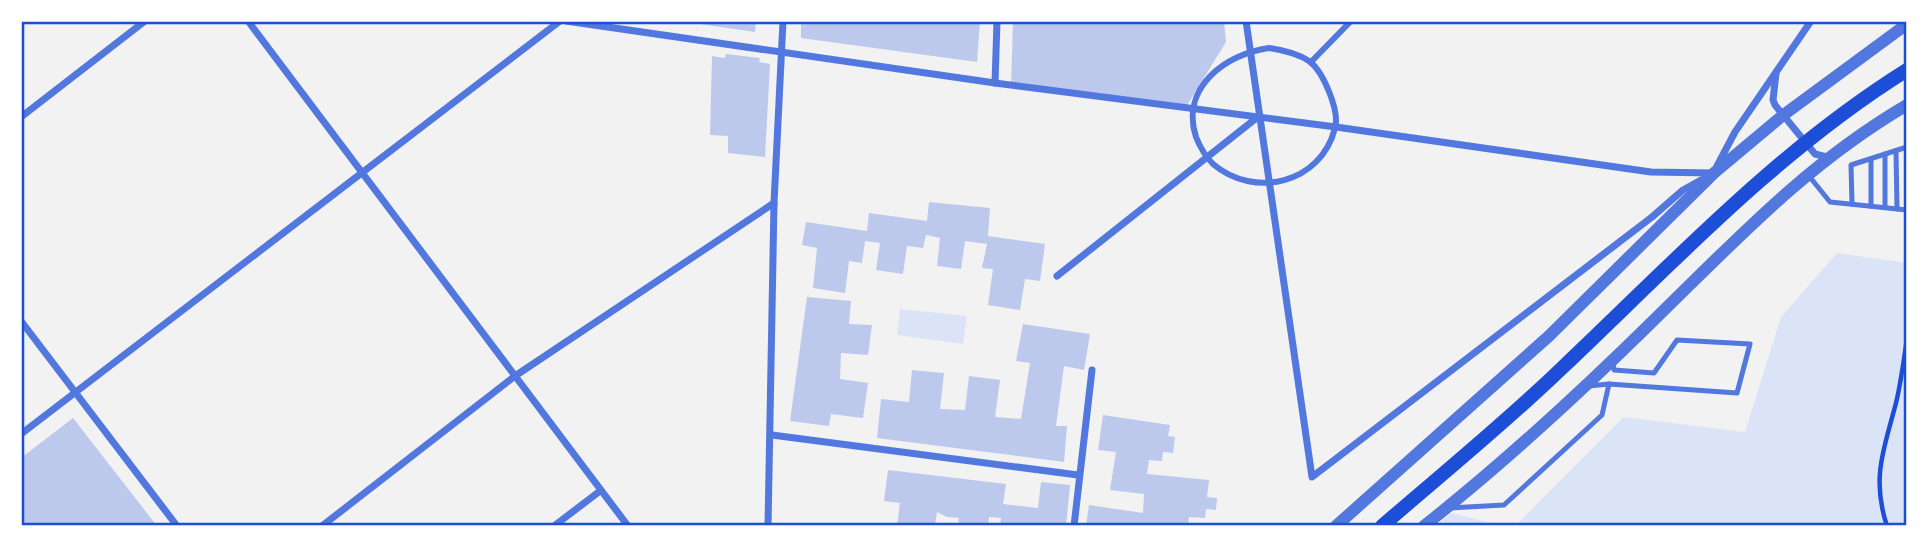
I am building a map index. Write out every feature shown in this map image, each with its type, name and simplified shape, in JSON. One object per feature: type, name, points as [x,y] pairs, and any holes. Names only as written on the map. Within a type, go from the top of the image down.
[{"type":"main road","points":[[1382,525],[1514,413],[1758,182],[1815,133],[1907,70]]},
{"type":"street","points":[[21,117],[145,21]]},
{"type":"street","points":[[248,21],[628,526]]},
{"type":"street","points":[[21,434],[560,21]]},
{"type":"street","points":[[566,21],[995,83],[1259,116],[1651,172],[1714,173]]},
{"type":"street","points":[[768,526],[772,435],[774,203],[783,21]]},
{"type":"street","points":[[995,83],[997,21]]},
{"type":"street","points":[[1246,21],[1312,477],[1652,217],[1683,190],[1714,173],[1735,132],[1811,21]]},
{"type":"street","points":[[1311,62],[1351,21]]},
{"type":"street","points":[[1336,526],[1549,336],[1714,173],[1782,116],[1907,24]]},
{"type":"street","points":[[1269,48],[1289,51],[1311,62],[1327,88],[1334,108],[1336,127],[1322,156],[1306,170],[1288,180],[1269,184],[1236,179],[1206,158],[1193,127],[1193,108],[1201,89],[1214,71],[1236,56],[1269,48]]},
{"type":"street","points":[[1776,72],[1773,100],[1782,116],[1815,154],[1827,157]]},
{"type":"street","points":[[1424,526],[1585,386],[1779,198],[1827,157],[1907,104]]},
{"type":"street","points":[[1057,276],[1259,116]]},
{"type":"street","points":[[321,526],[515,376],[774,203]]},
{"type":"street","points":[[21,321],[177,526]]},
{"type":"street","points":[[1074,526],[1092,370]]},
{"type":"street","points":[[772,435],[1078,475]]},
{"type":"street","points":[[554,526],[600,491]]},
{"type":"lane","points":[[1852,204],[1852,165],[1907,147]]},
{"type":"lane","points":[[1896,151],[1897,209]]},
{"type":"lane","points":[[1885,154],[1885,207]]},
{"type":"lane","points":[[1871,159],[1871,206]]},
{"type":"lane","points":[[1807,174],[1830,202],[1907,210]]},
{"type":"lane","points":[[1585,386],[1609,384],[1737,393],[1750,344],[1677,340],[1654,373],[1614,370],[1613,360]]},
{"type":"lane","points":[[1446,509],[1504,505],[1602,415],[1609,384]]},
{"type":"path","points":[[1907,251],[1907,257]]},
{"type":"path","points":[[1887,526],[1879,503],[1880,457],[1896,403],[1907,338]]},
{"type":"shaded area","points":[[1837,253],[1907,263],[1907,526],[1515,526],[1624,417],[1745,432],[1781,317]]},
{"type":"shaded area","points":[[900,309],[967,316],[963,344],[897,335]]},
{"type":"shaded area","points":[[1452,513],[1503,526],[1436,526]]},
{"type":"building","points":[[693,21],[756,21],[755,32]]},
{"type":"building","points":[[801,21],[980,21],[977,62],[801,38]]},
{"type":"building","points":[[1013,21],[1224,21],[1226,42],[1186,107],[1011,85]]},
{"type":"building","points":[[726,54],[760,58],[759,62],[770,64],[765,157],[728,153],[728,136],[710,135],[712,56],[725,58]]},
{"type":"building","points":[[929,202],[990,208],[988,236],[1045,244],[1040,281],[1025,279],[1020,310],[988,305],[993,269],[982,268],[987,244],[965,241],[961,269],[937,266],[940,238],[926,235],[923,248],[907,246],[903,274],[876,270],[880,243],[865,241],[862,263],[849,261],[845,293],[813,288],[817,248],[802,245],[806,222],[867,231],[869,213],[927,221]]},
{"type":"building","points":[[807,297],[851,301],[849,324],[872,325],[868,355],[841,353],[840,379],[868,383],[863,418],[831,414],[829,426],[790,421]]},
{"type":"building","points":[[1023,324],[1090,334],[1084,370],[1064,366],[1056,426],[1067,426],[1064,462],[877,438],[881,399],[909,402],[912,370],[944,373],[940,409],[965,410],[969,376],[1000,380],[995,417],[1021,419],[1030,363],[1016,361]]},
{"type":"building","points":[[1103,415],[1170,425],[1168,436],[1175,437],[1173,453],[1163,452],[1162,461],[1149,460],[1147,474],[1209,480],[1207,497],[1217,498],[1216,510],[1206,509],[1205,518],[1189,517],[1188,526],[1086,526],[1089,505],[1143,513],[1144,494],[1110,490],[1116,452],[1098,450]]},
{"type":"building","points":[[73,418],[157,526],[21,526],[21,458]]},
{"type":"building","points":[[888,470],[1006,484],[1003,504],[1038,508],[1041,482],[1070,485],[1066,526],[1000,526],[1001,518],[989,517],[988,526],[958,526],[959,518],[947,517],[937,512],[935,526],[897,526],[900,503],[884,501]]}]
